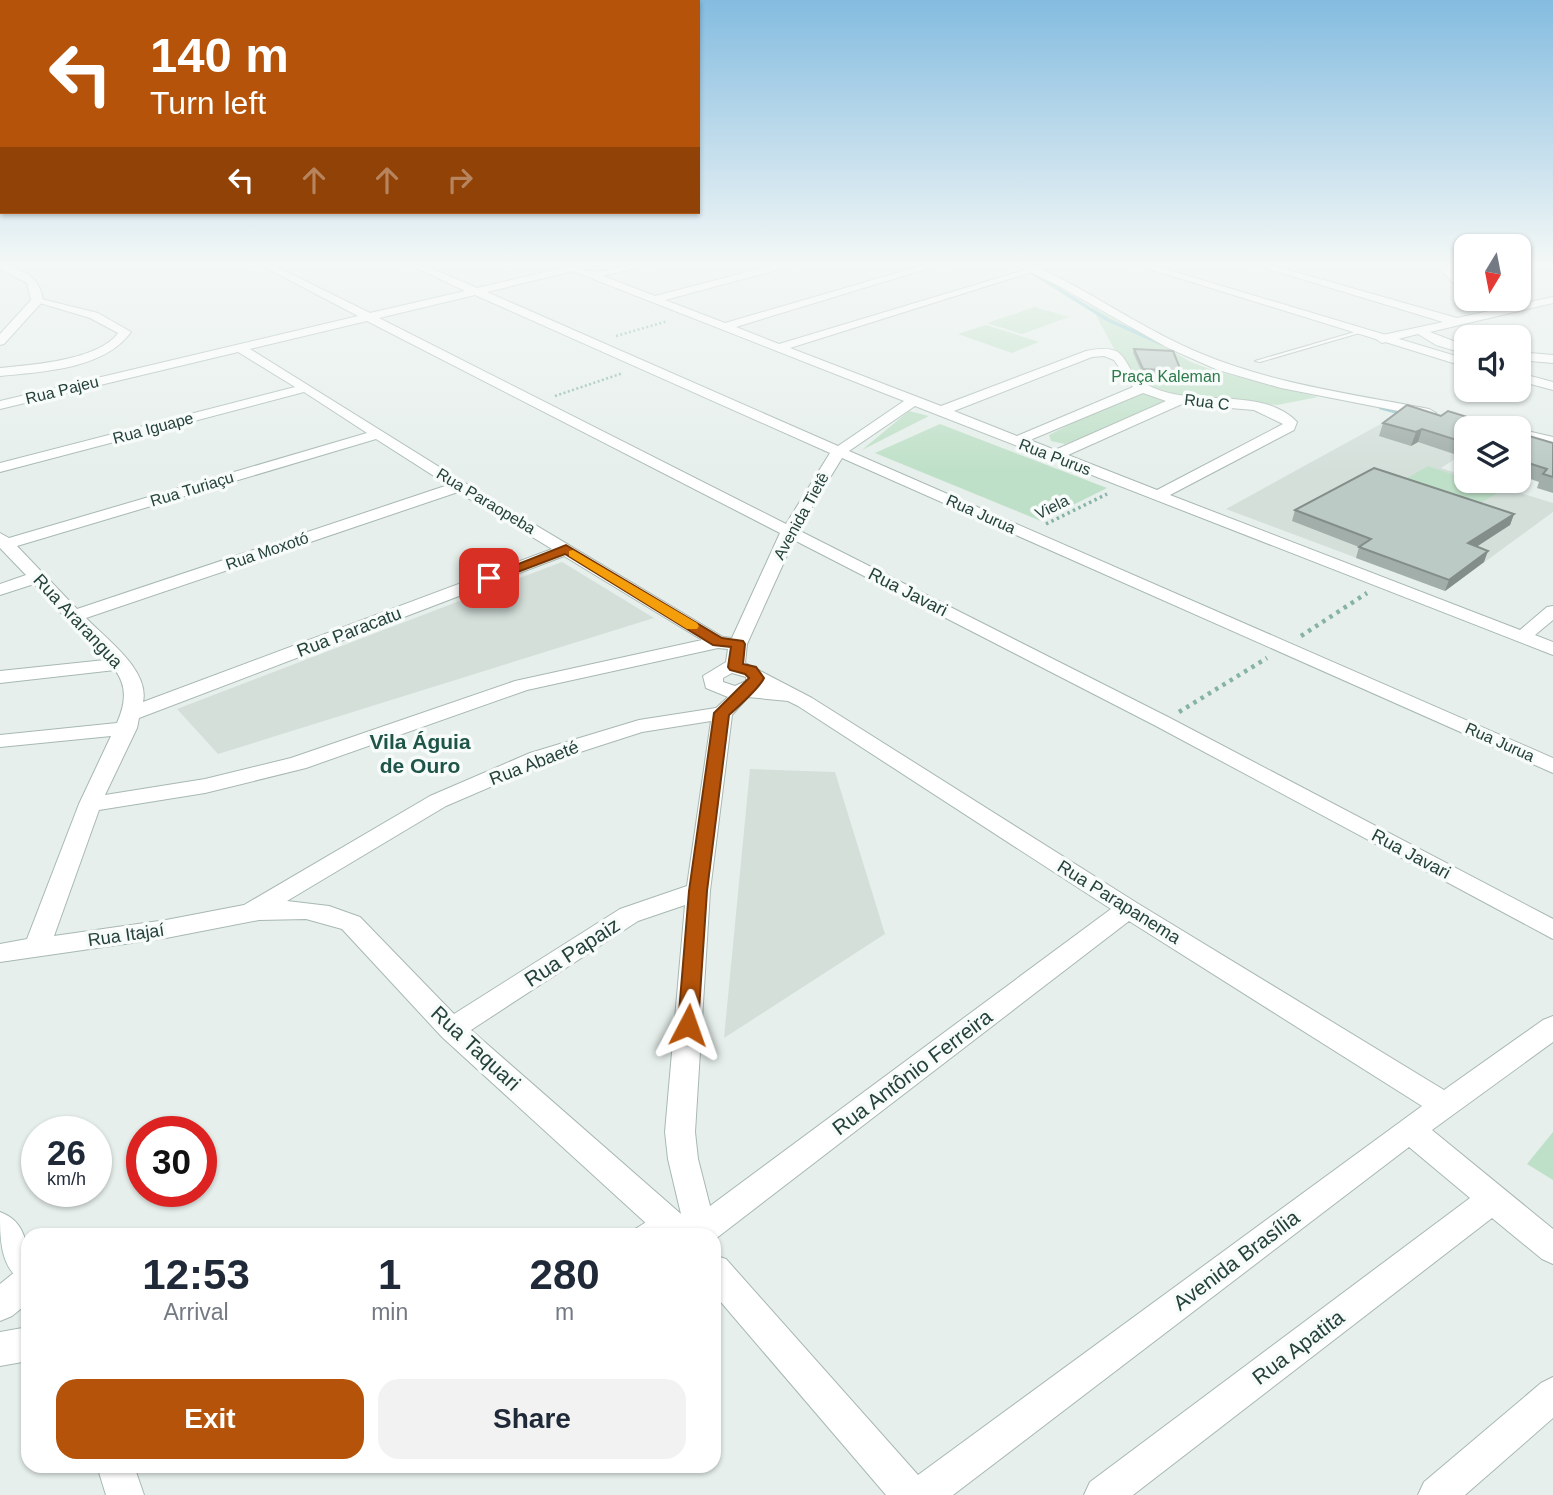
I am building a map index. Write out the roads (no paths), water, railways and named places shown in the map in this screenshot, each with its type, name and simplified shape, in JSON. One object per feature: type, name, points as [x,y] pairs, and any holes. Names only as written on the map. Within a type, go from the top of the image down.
[{"type":"street","points":[[0,372],[91,355],[114,346],[124,337],[125,332]]},
{"type":"street","name":"Rua Pajeu","points":[[0,405],[305,332]]},
{"type":"street","name":"Rua Javari","points":[[399,332],[1163,722],[1553,930]]},
{"type":"street","name":"Rua Jurua","points":[[570,332],[1553,766]]},
{"type":"street","name":"Rua Purus","points":[[740,332],[939,412],[1553,649]]},
{"type":"street","points":[[781,347],[829,332]]},
{"type":"street","points":[[1150,332],[1192,355],[1224,368],[1263,379],[1439,415]]},
{"type":"street","points":[[1360,332],[1454,360]]},
{"type":"street","points":[[1381,339],[1406,332]]},
{"type":"street","points":[[1421,332],[1454,346]]},
{"type":"street","name":"Rua Paraopeba","points":[[238,347],[460,486],[728,643]]},
{"type":"street","points":[[939,412],[1090,354],[1112,352],[1119,357],[1130,378],[1142,388],[1016,441]]},
{"type":"street","points":[[1531,356],[1550,357]]},
{"type":"street","points":[[1531,380],[1553,386]]},
{"type":"street","name":"Rua Iguape","points":[[0,468],[306,388]]},
{"type":"street","name":"Rua C","points":[[1142,388],[1181,399],[1261,408],[1280,414],[1290,422],[1289,427],[1156,496]]},
{"type":"street","points":[[1054,456],[1181,399]]},
{"type":"street","name":"Avenida Tietê","points":[[735,667],[728,643],[790,530],[838,452],[913,401]]},
{"type":"street","name":"Rua Turiaçu","points":[[3,541],[378,434]]},
{"type":"street","points":[[1531,436],[1553,441]]},
{"type":"street","name":"Rua Moxotó","points":[[73,616],[460,486]]},
{"type":"street","name":"Rua Ararangua","points":[[3,541],[130,677],[135,694],[129,721]]},
{"type":"street","name":"Rua Paracatu","points":[[0,741],[129,721],[566,549]]},
{"type":"street","points":[[0,590],[37,577]]},
{"type":"street","points":[[1522,637],[1553,611]]},
{"type":"street","points":[[90,804],[205,786],[298,763],[522,685],[728,643]]},
{"type":"street","points":[[0,677],[120,664]]},
{"type":"street","points":[[686,1228],[680,1132],[698,891],[720,704],[713,676],[721,669],[735,667],[749,682],[736,702],[720,704]]},
{"type":"street","name":"Rua Parapanema","points":[[749,682],[793,695],[1128,909],[1446,1106]]},
{"type":"street","name":"Rua Abaeté","points":[[251,911],[439,801],[538,758],[720,704]]},
{"type":"street","points":[[37,947],[90,804],[129,721]]},
{"type":"street","name":"Rua Papaiz","points":[[453,1029],[629,915],[698,891]]},
{"type":"street","name":"Rua Antônio Ferreira","points":[[689,1228],[1128,909]]},
{"type":"street","name":"Rua Taquari","points":[[251,911],[304,910],[332,913],[351,923],[453,1029],[684,1228]]},
{"type":"street","name":"Rua Itajaí","points":[[0,953],[193,925],[251,911]]},
{"type":"street","name":"Avenida Brasília","points":[[922,1495],[1410,1129],[1446,1106],[1553,1027]]},
{"type":"street","points":[[1410,1129],[1553,1249]]},
{"type":"street","name":"Rua Apatita","points":[[1103,1495],[1493,1199]]},
{"type":"street","points":[[0,1226],[21,1258]]},
{"type":"street","points":[[721,1278],[911,1495]]},
{"type":"street","points":[[0,1305],[21,1288]]},
{"type":"street","points":[[0,1349],[21,1345]]},
{"type":"street","points":[[1437,1495],[1553,1395]]},
{"type":"street","points":[[117,1473],[125,1495]]},
{"type":"lane","points":[[1258,360],[1360,332]]},
{"type":"waterway","points":[[1134,332],[1162,344]]},
{"type":"waterway","points":[[1381,407],[1407,414]]},
{"type":"district","name":"Vila Águia de Ouro","points":[[420,753]]},
{"type":"park label","name":"Praça Kaleman","points":[[1166,376]]}]
